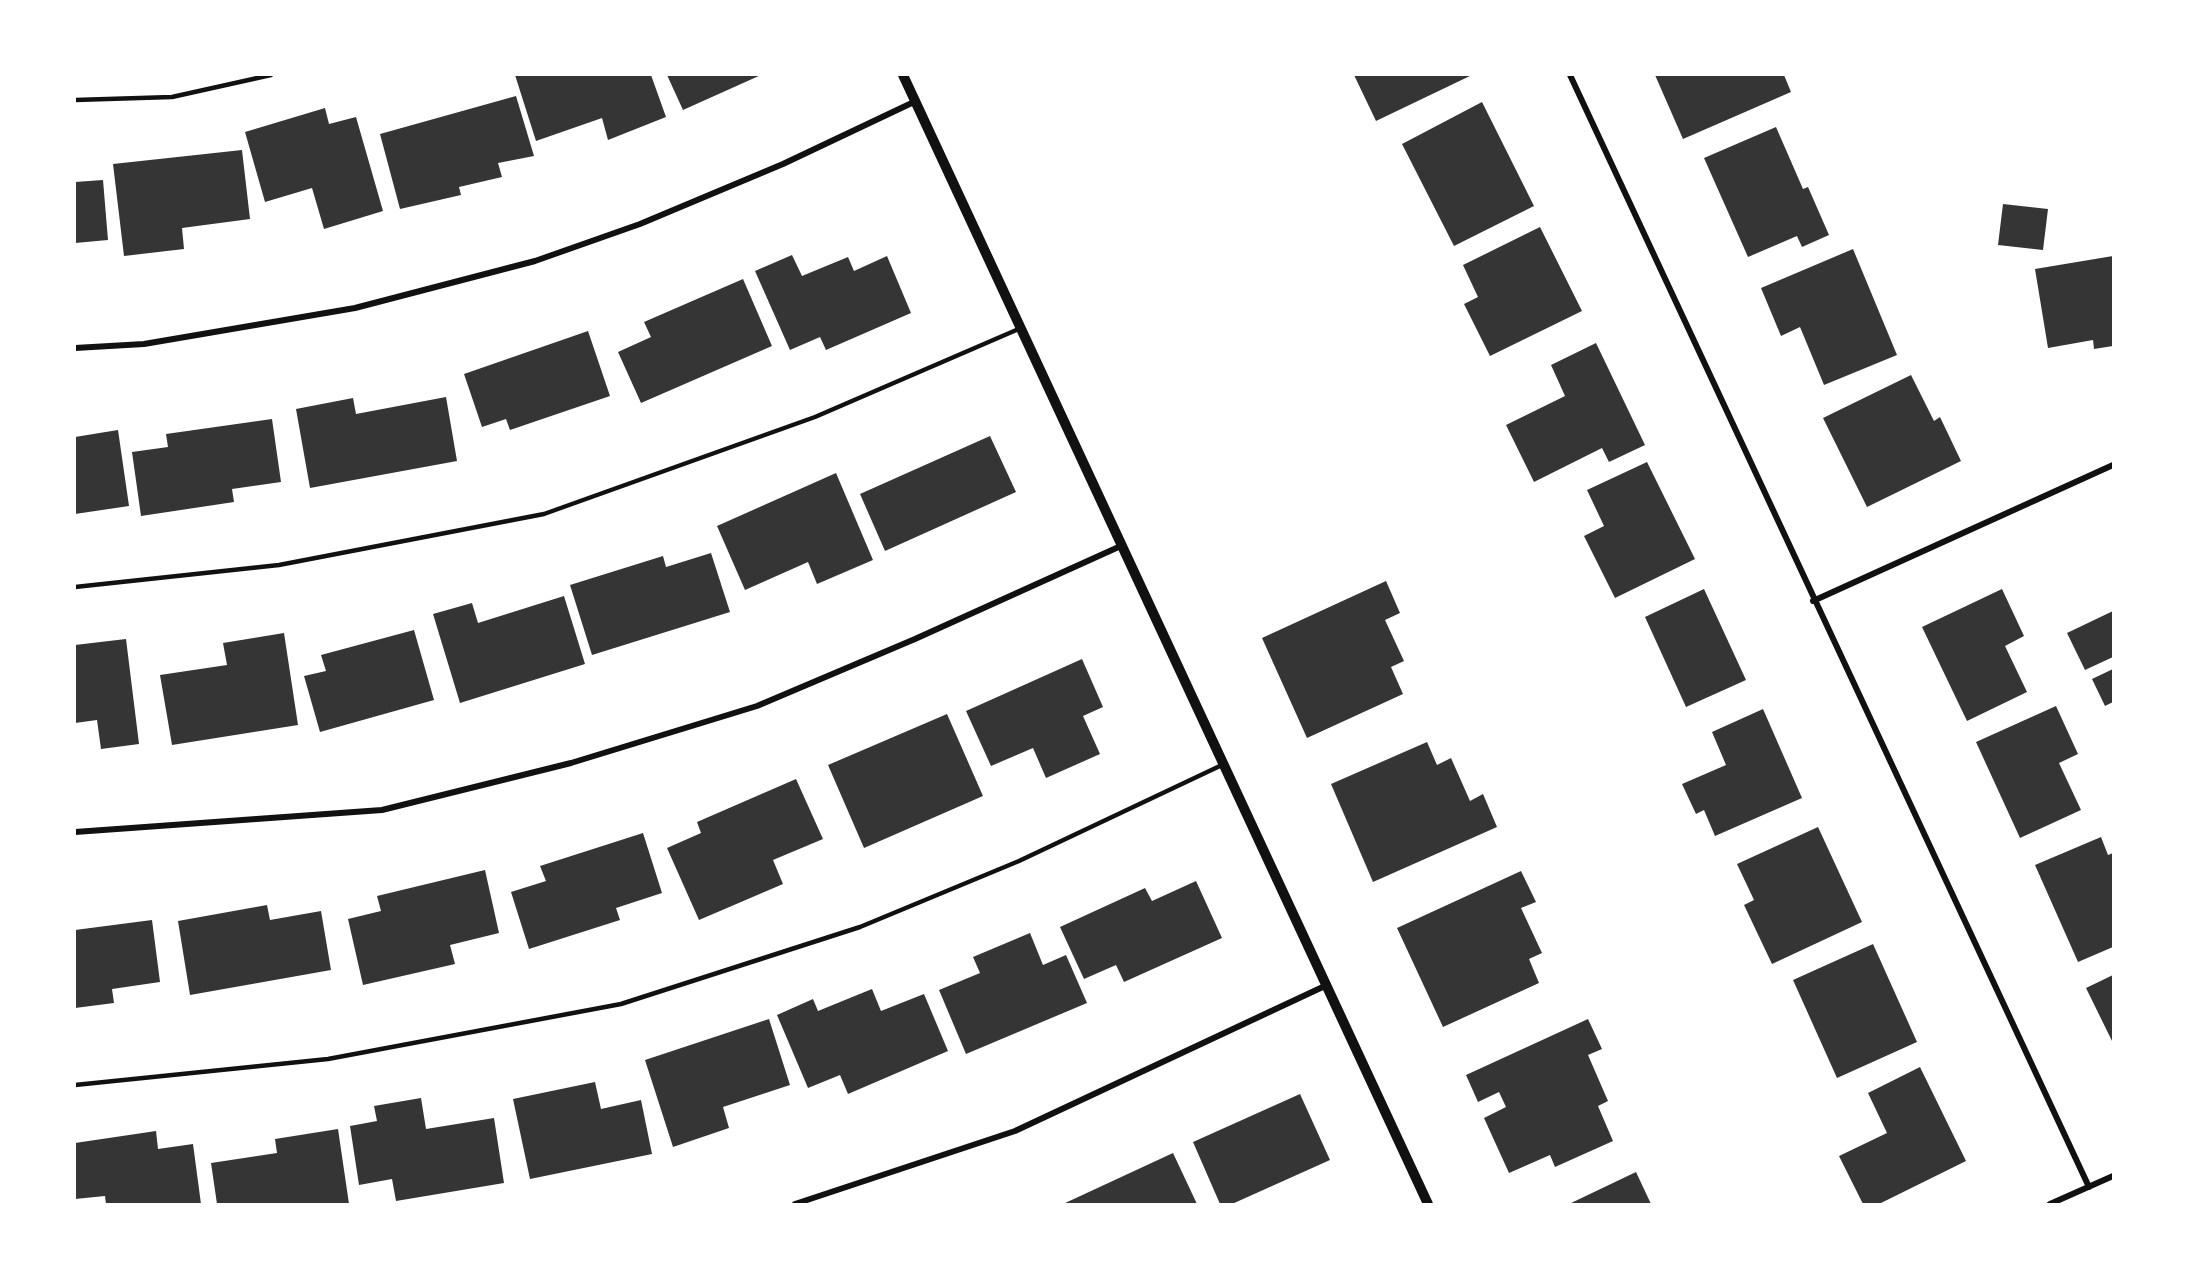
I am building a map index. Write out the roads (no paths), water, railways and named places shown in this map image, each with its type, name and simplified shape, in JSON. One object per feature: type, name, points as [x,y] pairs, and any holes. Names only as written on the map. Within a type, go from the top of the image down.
[{"type":"street","points":[[903,75],[1428,1204]]},
{"type":"street","points":[[1570,75],[1813,601],[2089,1187]]},
{"type":"street","points":[[75,348],[144,344],[355,308],[535,261],[640,224],[717,192],[783,164],[916,101]]},
{"type":"street","points":[[1813,601],[2113,465]]},
{"type":"street","points":[[75,832],[382,810],[571,763],[757,706],[915,639],[1123,545]]},
{"type":"street","points":[[795,1204],[1015,1131],[1327,985]]},
{"type":"street","points":[[2050,1204],[2113,1176]]},
{"type":"lane","points":[[75,100],[172,97],[272,75]]},
{"type":"lane","points":[[75,587],[279,565],[544,514],[815,417],[1021,328]]},
{"type":"lane","points":[[75,1085],[328,1059],[621,1004],[861,927],[1019,861],[1225,764]]}]
